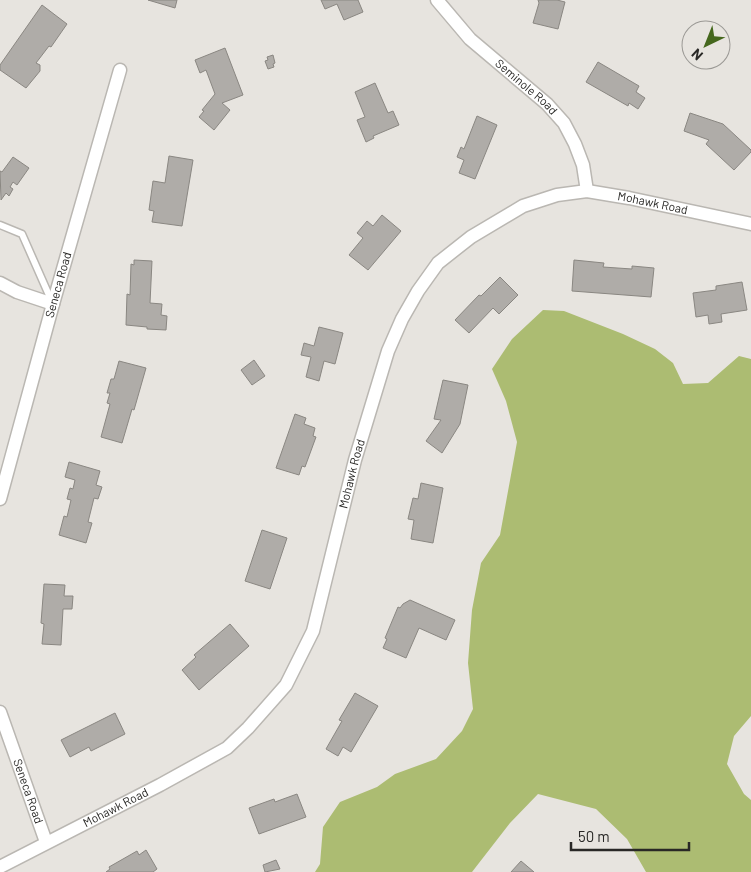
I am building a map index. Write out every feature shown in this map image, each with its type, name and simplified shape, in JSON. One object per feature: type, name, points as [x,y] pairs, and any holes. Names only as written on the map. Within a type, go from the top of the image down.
[{"type":"street","name":"Seminole Road","points":[[437,0],[470,39],[547,104],[564,123],[576,144],[583,165],[588,191]]},
{"type":"street","name":"Seneca Road","points":[[0,499],[120,70]]},
{"type":"street","name":"Mohawk Road","points":[[0,867],[160,785],[227,748],[270,705],[286,685],[313,631],[355,460],[388,352],[402,319],[418,290],[438,263],[471,236],[523,206],[557,196],[588,191],[751,224]]},
{"type":"street","points":[[0,283],[17,292],[53,304]]},
{"type":"street","name":"Seneca Road","points":[[0,712],[46,842]]},
{"type":"lane","points":[[0,225],[22,234],[53,304]]},
{"type":"green space","points":[[543,310],[564,311],[623,334],[655,349],[673,363],[683,384],[708,383],[739,356],[751,359],[751,716],[734,736],[727,764],[744,794],[751,800],[751,872],[646,872],[627,839],[596,809],[538,794],[510,823],[472,872],[315,872],[320,864],[323,827],[340,802],[377,787],[395,774],[436,759],[462,731],[473,709],[468,663],[472,610],[481,563],[500,535],[517,442],[506,401],[492,369],[512,339]]},
{"type":"building","points":[[148,0],[177,0],[175,8]]},
{"type":"building","points":[[321,0],[358,0],[363,12],[344,20],[337,4],[325,9]]},
{"type":"building","points":[[538,0],[565,2],[558,29],[533,23],[539,3]]},
{"type":"building","points":[[42,5],[67,24],[51,47],[49,46],[36,63],[40,65],[40,71],[26,88],[0,70],[0,65]]},
{"type":"building","points":[[225,48],[243,95],[222,103],[230,110],[214,130],[199,117],[204,111],[202,110],[215,94],[206,70],[200,73],[195,60]]},
{"type":"building","points":[[273,55],[274,67],[268,69],[265,61],[268,60],[267,57]]},
{"type":"building","points":[[598,62],[639,86],[636,92],[645,98],[638,109],[629,103],[628,106],[586,82]]},
{"type":"building","points":[[375,83],[388,113],[393,111],[399,125],[373,136],[374,138],[366,142],[357,120],[365,117],[355,92]]},
{"type":"building","points":[[690,113],[723,124],[751,152],[734,170],[706,144],[709,140],[684,131]]},
{"type":"building","points":[[477,116],[497,125],[475,179],[459,173],[464,160],[457,157],[461,147],[464,149]]},
{"type":"building","points":[[169,156],[193,160],[182,226],[152,222],[154,211],[149,210],[153,181],[165,183]]},
{"type":"building","points":[[13,157],[29,168],[17,185],[13,182],[10,187],[13,189],[9,196],[6,193],[1,200],[0,171],[2,172]]},
{"type":"building","points":[[382,215],[401,231],[368,270],[349,255],[363,238],[357,233],[367,221],[373,226]]},
{"type":"building","points":[[134,260],[152,261],[150,303],[162,304],[161,315],[167,316],[166,330],[126,325],[127,294],[130,295],[131,264],[134,265]]},
{"type":"building","points":[[574,260],[604,263],[603,267],[632,269],[632,266],[654,268],[651,297],[572,291]]},
{"type":"building","points":[[500,277],[518,295],[499,314],[493,308],[469,333],[455,320]]},
{"type":"building","points":[[742,282],[747,310],[721,314],[722,322],[709,324],[708,315],[696,317],[693,293],[716,290],[716,286]]},
{"type":"building","points":[[319,327],[343,333],[335,364],[324,361],[319,381],[306,377],[311,357],[301,355],[304,343],[314,346]]},
{"type":"building","points":[[254,360],[265,376],[252,385],[241,370]]},
{"type":"building","points":[[119,361],[146,368],[122,443],[101,437],[110,404],[107,403],[110,393],[107,393],[111,379],[114,379]]},
{"type":"building","points":[[443,380],[468,385],[460,424],[442,453],[426,441],[441,420],[434,419]]},
{"type":"building","points":[[295,414],[306,418],[304,424],[315,428],[313,436],[316,437],[305,467],[302,466],[299,475],[276,468]]},
{"type":"building","points":[[69,462],[100,471],[96,485],[102,487],[98,499],[94,498],[88,522],[92,523],[86,543],[59,535],[64,516],[67,517],[71,500],[67,499],[70,488],[73,489],[75,480],[65,477]]},
{"type":"building","points":[[421,483],[443,488],[433,543],[411,539],[414,520],[408,519],[413,498],[418,499]]},
{"type":"building","points":[[262,530],[287,538],[270,589],[245,581]]},
{"type":"building","points":[[44,584],[65,585],[64,596],[73,596],[72,609],[63,609],[61,645],[42,644],[44,624],[41,623]]},
{"type":"building","points":[[410,600],[455,620],[446,640],[419,628],[406,658],[383,648],[387,639],[385,638],[398,607],[400,608]]},
{"type":"building","points":[[230,624],[249,646],[199,690],[182,670],[196,657],[194,655]]},
{"type":"building","points":[[355,693],[378,706],[351,752],[343,747],[338,756],[326,749],[342,721],[339,720]]},
{"type":"building","points":[[115,713],[125,734],[91,751],[89,747],[70,757],[61,740]]},
{"type":"building","points":[[297,794],[306,817],[259,834],[249,808],[274,799],[275,802]]},
{"type":"building","points":[[146,850],[157,869],[153,872],[106,872],[110,869],[109,867],[137,851],[139,855]]},
{"type":"building","points":[[276,860],[280,869],[265,872],[263,865]]},
{"type":"building","points":[[521,861],[534,872],[511,872]]}]
